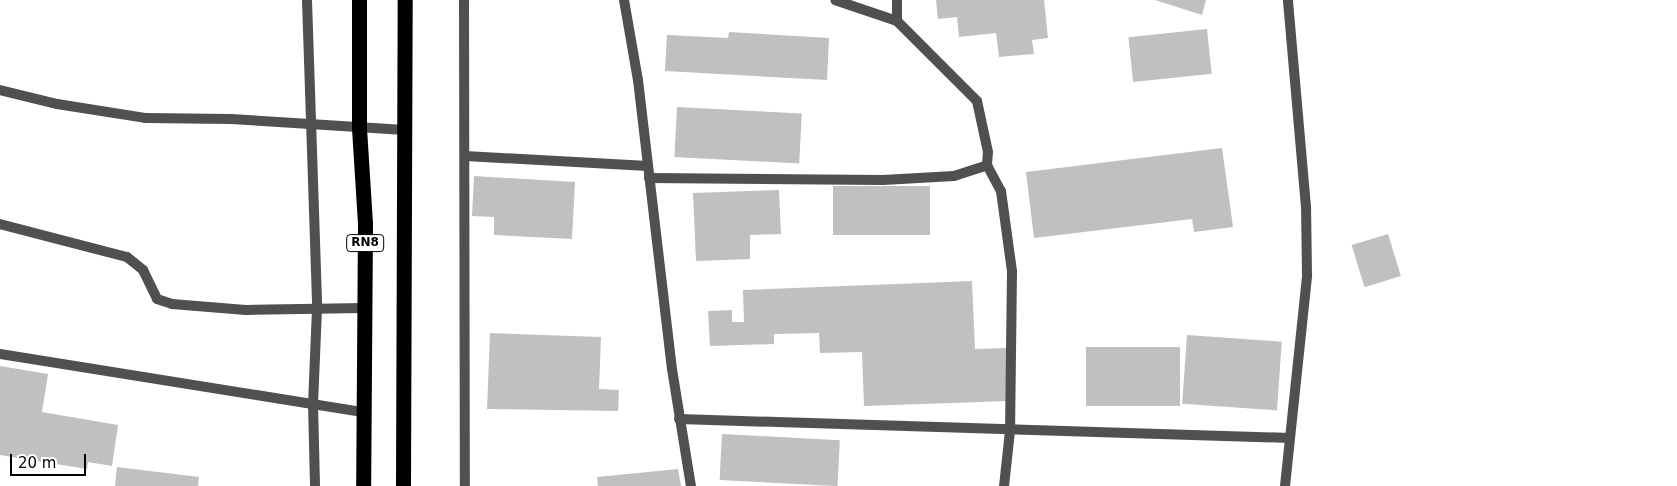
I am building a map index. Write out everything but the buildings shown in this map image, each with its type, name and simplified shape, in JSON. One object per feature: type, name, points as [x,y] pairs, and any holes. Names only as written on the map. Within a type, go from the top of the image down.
[{"type":"highway","name":"RN8","points":[[359,0],[359,128],[365,223],[363,486]]},
{"type":"highway","name":"RN8","points":[[403,486],[405,0]]},
{"type":"street","points":[[307,0],[316,309],[313,403],[315,486]]},
{"type":"street","points":[[464,0],[465,486]]},
{"type":"street","points":[[624,0],[648,166],[679,419],[691,486]]},
{"type":"street","points":[[835,0],[897,21],[977,101],[988,152],[986,165],[1002,191],[1012,270],[1010,431],[1004,486]]},
{"type":"street","points":[[897,0],[897,21]]},
{"type":"street","points":[[1285,486],[1307,275],[1306,207],[1288,0]]},
{"type":"street","points":[[0,90],[56,104],[145,118],[311,124],[405,130]]},
{"type":"street","points":[[465,156],[648,166]]},
{"type":"street","points":[[649,178],[883,180],[954,176],[986,165]]},
{"type":"street","points":[[0,224],[127,257],[143,270],[157,299],[172,304],[246,310],[364,308]]},
{"type":"street","points":[[0,354],[364,412]]},
{"type":"street","points":[[679,419],[1010,431],[1290,438]]}]
